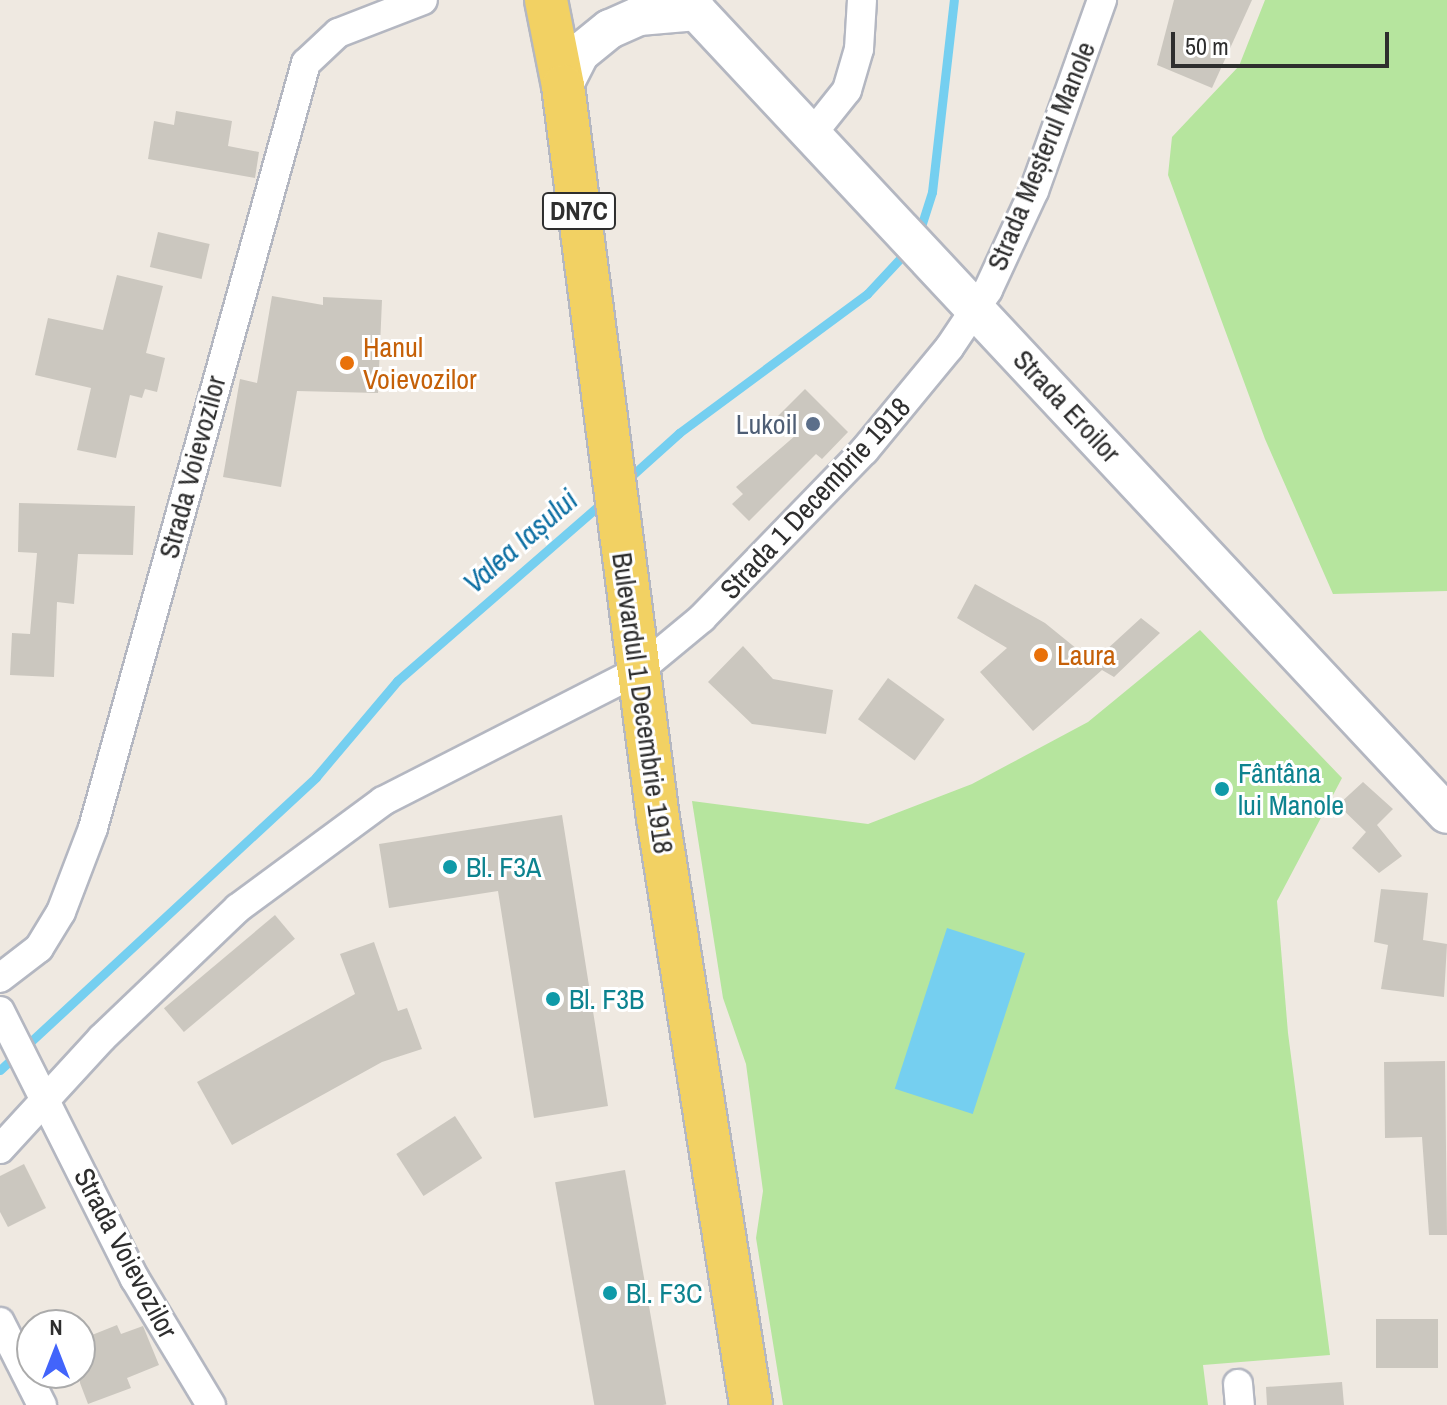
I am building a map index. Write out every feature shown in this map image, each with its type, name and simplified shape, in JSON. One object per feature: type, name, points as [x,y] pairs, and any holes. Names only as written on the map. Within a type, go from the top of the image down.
[{"type":"main road","name":"Bulevardul 1 Decembrie 1918","points":[[546,0],[563,86],[638,671],[751,1405]]},
{"type":"main road","points":[[563,86],[580,53],[610,29],[639,16],[691,6]]},
{"type":"main road","name":"Strada Eroilor","points":[[691,6],[1447,814]]},
{"type":"street","name":"Strada Voievozilor","points":[[0,978],[39,948],[61,912],[93,828],[306,63],[338,33],[423,0]]},
{"type":"street","points":[[812,134],[847,90],[859,49],[862,0]]},
{"type":"street","name":"Strada Meșterul Manole","points":[[976,310],[1034,191],[1102,0]]},
{"type":"street","name":"Strada 1 Decembrie 1918","points":[[638,671],[702,618],[864,451],[976,310]]},
{"type":"street","points":[[0,1149],[167,972],[238,908],[383,801],[638,671]]},
{"type":"street","name":"Strada Voievozilor","points":[[5,1018],[43,1100],[135,1279],[211,1405]]},
{"type":"street","points":[[0,1322],[42,1405]]},
{"type":"green space","points":[[1265,0],[1447,0],[1447,591],[1333,594],[1265,439],[1168,175],[1172,137],[1239,66]]},
{"type":"green space","points":[[1200,630],[1342,778],[1277,901],[1288,1033],[1330,1355],[1203,1365],[1208,1405],[783,1405],[756,1238],[763,1191],[746,1064],[723,998],[692,801],[868,824],[972,784],[1088,722]]},
{"type":"water","points":[[947,928],[1025,953],[973,1114],[895,1089]]},
{"type":"building","points":[[1174,0],[1252,0],[1212,88],[1157,65]]},
{"type":"building","points":[[176,111],[232,121],[228,146],[259,152],[255,178],[148,159],[154,121],[174,125]]},
{"type":"building","points":[[158,232],[210,244],[202,279],[150,267]]},
{"type":"building","points":[[117,275],[163,286],[146,353],[165,358],[157,392],[145,389],[142,398],[130,395],[116,458],[77,450],[91,388],[35,375],[48,318],[103,330]]},
{"type":"building","points":[[272,296],[323,305],[323,297],[382,300],[378,393],[297,391],[281,487],[223,477],[240,379],[257,383]]},
{"type":"building","points":[[805,389],[848,432],[822,459],[816,454],[749,521],[732,504],[743,494],[736,487],[796,435],[778,416]]},
{"type":"building","points":[[19,503],[135,506],[133,555],[78,554],[74,604],[57,602],[54,677],[10,675],[12,633],[30,634],[37,553],[18,552]]},
{"type":"building","name":"Laura","points":[[975,584],[1045,623],[1093,662],[1141,618],[1160,633],[1114,677],[1102,670],[1033,731],[980,672],[1007,648],[957,618]]},
{"type":"building","points":[[743,646],[773,679],[833,690],[826,734],[752,724],[708,682]]},
{"type":"building","points":[[888,678],[945,719],[915,760],[858,719]]},
{"type":"building","points":[[1363,782],[1393,809],[1377,825],[1402,856],[1379,873],[1352,848],[1366,832],[1338,805]]},
{"type":"building","name":"Bl. F3B","points":[[562,815],[608,1106],[534,1118],[498,891],[389,908],[379,844]]},
{"type":"building","points":[[1381,889],[1428,893],[1423,940],[1447,944],[1444,997],[1381,989],[1388,945],[1374,942]]},
{"type":"building","points":[[275,915],[295,939],[184,1032],[164,1008]]},
{"type":"building","points":[[374,942],[398,1011],[407,1008],[422,1049],[382,1062],[232,1145],[197,1082],[355,994],[340,954]]},
{"type":"building","points":[[1445,1061],[1447,1235],[1429,1235],[1422,1137],[1385,1138],[1384,1062]]},
{"type":"building","points":[[455,1116],[482,1158],[424,1196],[396,1154]]},
{"type":"building","points":[[24,1164],[46,1208],[8,1227],[0,1212],[0,1176]]},
{"type":"building","name":"Bl. F3C","points":[[625,1170],[666,1404],[594,1405],[555,1182]]},
{"type":"building","points":[[1376,1319],[1438,1319],[1438,1368],[1376,1368]]},
{"type":"building","points":[[117,1325],[121,1334],[143,1326],[159,1365],[127,1378],[131,1388],[88,1404],[82,1389],[96,1389],[96,1333]]},
{"type":"building","points":[[1342,1382],[1344,1405],[1267,1405],[1266,1387]]},
{"type":"waterway","name":"Valea Iașului","points":[[918,236],[932,192],[954,0]]},
{"type":"waterway","name":"Valea Iașului","points":[[628,479],[679,433],[867,294],[909,249]]},
{"type":"waterway","name":"Valea Iașului","points":[[0,1070],[316,777],[397,681],[605,500]]},
{"type":"place","name":"Hanul Voievozilor","points":[[347,363]]},
{"type":"place","name":"Lukoil","points":[[813,424]]},
{"type":"place","name":"Laura","points":[[1041,655]]},
{"type":"place","name":"Fântâna lui Manole","points":[[1222,789]]},
{"type":"place","name":"Bl. F3A","points":[[450,867]]},
{"type":"place","name":"Bl. F3B","points":[[553,999]]},
{"type":"place","name":"Bl. F3C","points":[[610,1293]]}]
